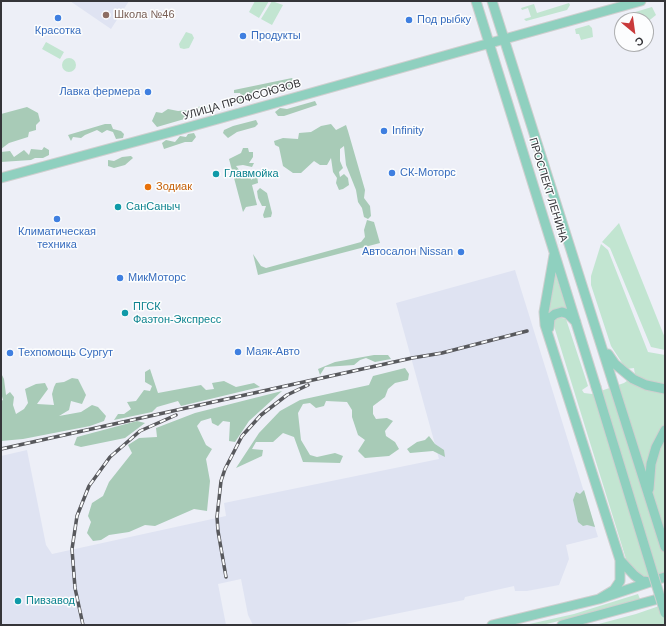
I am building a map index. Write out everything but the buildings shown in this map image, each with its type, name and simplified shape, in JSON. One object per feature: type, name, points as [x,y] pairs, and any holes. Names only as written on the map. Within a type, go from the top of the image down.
[{"type":"main road","name":"ПРОСПЕКТ ЛЕНИНА","points":[[476,1],[555,252],[665,612]]},
{"type":"main road","name":"ПРОСПЕКТ ЛЕНИНА","points":[[492,1],[600,336],[665,547]]},
{"type":"main road","name":"УЛИЦА ПРОФСОЮЗОВ","points":[[1,178],[641,1]]},
{"type":"main road","points":[[555,252],[544,312],[545,325],[620,560],[620,581],[614,590],[599,599]]},
{"type":"main road","points":[[551,341],[549,326],[550,318],[555,314],[562,312],[568,314],[577,324]]},
{"type":"main road","points":[[600,336],[608,354],[625,373],[646,385],[665,389]]},
{"type":"main road","points":[[649,494],[651,464],[656,447],[665,430]]},
{"type":"main road","points":[[620,560],[642,581],[652,582]]},
{"type":"main road","points":[[492,625],[599,599],[665,577]]},
{"type":"main road","points":[[562,625],[665,597]]},
{"type":"main road","points":[[580,625],[604,614]]},
{"type":"shaded area","name":"Школа №46","points":[[70,1],[129,1],[111,29]]},
{"type":"shaded area","points":[[515,270],[598,537],[566,545],[569,559],[559,585],[527,591],[515,591],[514,586],[465,597],[464,600],[340,625],[253,625],[248,615],[241,579],[218,584],[226,625],[1,625],[1,456],[27,450],[46,545],[52,554],[226,516],[224,503],[439,459],[396,303]]},
{"type":"green space","points":[[255,1],[269,1],[259,18],[249,12]]},
{"type":"green space","points":[[272,1],[283,5],[272,25],[261,19]]},
{"type":"green space","points":[[569,3],[570,5],[567,10],[526,21],[524,19],[531,17],[528,8],[522,10],[521,8],[534,4],[537,13]]},
{"type":"green space","points":[[652,7],[656,15],[654,17],[654,12],[635,12]]},
{"type":"green space","points":[[589,25],[592,28],[593,37],[581,40],[579,34],[576,34],[575,29]]},
{"type":"green space","points":[[186,32],[192,34],[194,38],[189,48],[184,49],[180,48],[179,44]]},
{"type":"green space","points":[[46,42],[64,52],[60,59],[42,49]]},
{"type":"green space","points":[[66,58],[72,58],[76,62],[76,68],[72,72],[66,72],[62,68],[62,62]]},
{"type":"green space","points":[[292,78],[296,84],[280,91],[275,89],[268,93],[259,89],[255,95],[250,93],[253,97],[240,103],[232,103],[229,98],[241,96],[240,93],[234,93],[234,90]]},
{"type":"green space","points":[[315,101],[317,105],[284,116],[278,116],[275,112],[280,108],[287,109]]},
{"type":"green space","points":[[204,105],[208,108],[205,113],[157,127],[152,121],[156,112],[162,113],[168,109],[178,111],[189,110]]},
{"type":"green space","points":[[27,107],[38,113],[40,121],[36,125],[36,130],[29,132],[28,137],[9,143],[1,149],[1,114]]},
{"type":"green space","points":[[256,120],[258,124],[255,127],[237,132],[228,138],[223,133],[224,130],[233,126]]},
{"type":"green space","points":[[105,124],[111,124],[113,129],[121,131],[124,134],[123,138],[116,139],[113,132],[107,130],[102,133],[97,130],[81,138],[73,137],[71,141],[68,135]]},
{"type":"green space","points":[[331,124],[336,130],[346,125],[365,190],[364,198],[370,206],[371,216],[368,219],[364,217],[362,208],[358,202],[356,190],[346,165],[344,146],[340,149],[340,161],[343,168],[339,172],[340,177],[344,174],[348,178],[349,185],[343,189],[339,190],[336,183],[337,178],[333,172],[331,158],[327,165],[320,165],[314,161],[301,173],[293,173],[283,166],[279,147],[275,145],[274,141],[283,138],[298,139],[299,133],[311,132],[321,126]]},
{"type":"green space","points":[[194,133],[196,137],[192,142],[185,142],[164,149],[162,143],[166,140],[175,142],[180,136],[186,137],[188,134]]},
{"type":"green space","points":[[44,147],[49,150],[49,155],[43,158],[1,162],[1,152],[10,151],[14,157],[24,150],[29,155],[31,149],[42,150]]},
{"type":"green space","points":[[243,148],[248,148],[249,152],[253,152],[253,157],[249,163],[254,163],[252,167],[243,165],[236,166],[244,176],[251,174],[251,180],[257,174],[258,183],[252,185],[257,205],[246,207],[243,212],[229,159],[241,153]]},
{"type":"green space","points":[[131,156],[133,158],[125,165],[114,168],[108,166],[108,160],[114,161],[122,157]]},
{"type":"green space","points":[[260,188],[267,193],[272,213],[271,217],[264,218],[263,215],[266,206],[262,206],[258,198],[257,191]]},
{"type":"green space","points":[[367,220],[374,222],[380,243],[258,275],[253,254],[261,266],[266,268],[361,242],[365,237],[364,230]]},
{"type":"green space","points":[[619,223],[665,338],[665,350],[651,347],[610,248],[602,242]]},
{"type":"green space","points":[[601,244],[608,250],[648,352],[665,355],[665,572],[648,577],[641,575],[630,566],[626,559],[553,323],[558,317],[566,319],[588,386],[582,390],[584,393],[592,394],[624,383],[635,375],[634,368],[626,369],[611,346],[591,285],[591,276]]},
{"type":"green space","points":[[555,273],[567,310],[547,317]]},
{"type":"green space","points":[[374,355],[388,355],[391,359],[375,362],[366,358],[360,360],[354,365],[325,367],[320,375],[318,369],[335,362]]},
{"type":"green space","points":[[405,368],[409,374],[408,380],[395,383],[388,389],[385,397],[373,406],[373,414],[376,419],[387,418],[393,421],[385,431],[386,436],[395,442],[399,449],[389,456],[365,458],[358,451],[365,440],[358,435],[352,417],[352,410],[347,402],[326,401],[324,406],[316,408],[310,403],[303,404],[298,413],[301,440],[310,455],[317,457],[335,453],[343,456],[340,463],[303,462],[294,437],[283,433],[273,442],[256,442],[252,449],[263,450],[262,456],[236,468],[259,433],[280,411],[300,400],[369,385],[373,376]]},
{"type":"green space","points":[[150,369],[158,393],[201,385],[206,390],[214,389],[212,383],[224,381],[236,387],[254,383],[260,387],[181,406],[178,401],[157,407],[152,412],[114,420],[118,414],[124,414],[131,409],[127,402],[136,401],[144,390],[150,391],[152,386],[145,382],[145,372]]},
{"type":"green space","points":[[1,373],[4,379],[6,395],[10,392],[14,397],[13,405],[16,414],[24,409],[28,403],[25,389],[36,384],[45,383],[48,389],[37,404],[54,405],[52,394],[56,383],[64,382],[72,378],[78,379],[86,395],[82,404],[71,401],[69,410],[59,416],[81,412],[92,405],[98,407],[106,416],[104,421],[90,426],[23,439],[1,441],[1,401],[3,400],[1,393]]},
{"type":"green space","points":[[282,391],[249,421],[235,442],[229,441],[230,422],[223,421],[218,426],[212,423],[211,418],[201,421],[197,426],[206,445],[212,449],[206,459],[210,481],[207,511],[194,509],[155,526],[145,525],[129,532],[109,535],[101,540],[93,541],[87,533],[91,522],[88,516],[92,503],[103,496],[109,482],[132,453],[128,445],[139,438],[157,437],[156,428],[195,413]]},
{"type":"green space","points":[[137,421],[145,423],[125,438],[81,447],[74,445],[77,437]]},
{"type":"green space","points":[[429,436],[435,444],[444,450],[445,457],[433,451],[410,453],[407,449],[417,442],[425,440]]},
{"type":"green space","points":[[584,490],[595,527],[587,525],[583,526],[578,522],[573,500],[576,492],[580,494]]},
{"type":"green space","points":[[638,594],[640,599],[576,617],[542,625],[525,625],[574,614]]},
{"type":"green space","points":[[665,604],[665,625],[595,625],[636,614]]},
{"type":"railway","points":[[1,449],[412,358],[442,353],[527,331]]},
{"type":"railway","points":[[226,577],[217,517],[221,481],[225,469],[242,436],[261,415],[287,395],[308,385]]},
{"type":"railway","points":[[83,625],[75,588],[72,549],[77,516],[89,486],[110,457],[140,431],[176,415]]},
{"type":"place","name":"Школа №46","points":[[106,15]]},
{"type":"place","name":"Красотка","points":[[58,18]]},
{"type":"place","name":"Под рыбку","points":[[409,20]]},
{"type":"place","name":"Продукты","points":[[243,36]]},
{"type":"place","name":"Лавка фермера","points":[[148,92]]},
{"type":"place","name":"Infinity","points":[[384,131]]},
{"type":"place","name":"СК-Моторс","points":[[392,173]]},
{"type":"place","name":"Главмойка","points":[[216,174]]},
{"type":"place","name":"Зодиак","points":[[148,187]]},
{"type":"place","name":"СанСаныч","points":[[118,207]]},
{"type":"place","name":"Климатическая техника","points":[[57,219]]},
{"type":"place","name":"Автосалон Nissan","points":[[461,252]]},
{"type":"place","name":"МикМоторс","points":[[120,278]]},
{"type":"place","name":"ПГСК Фаэтон-Экспресс","points":[[125,313]]},
{"type":"place","name":"Маяк-Авто","points":[[238,352]]},
{"type":"place","name":"Техпомощь Сургут","points":[[10,353]]},
{"type":"place","name":"Пивзавод","points":[[18,601]]}]
